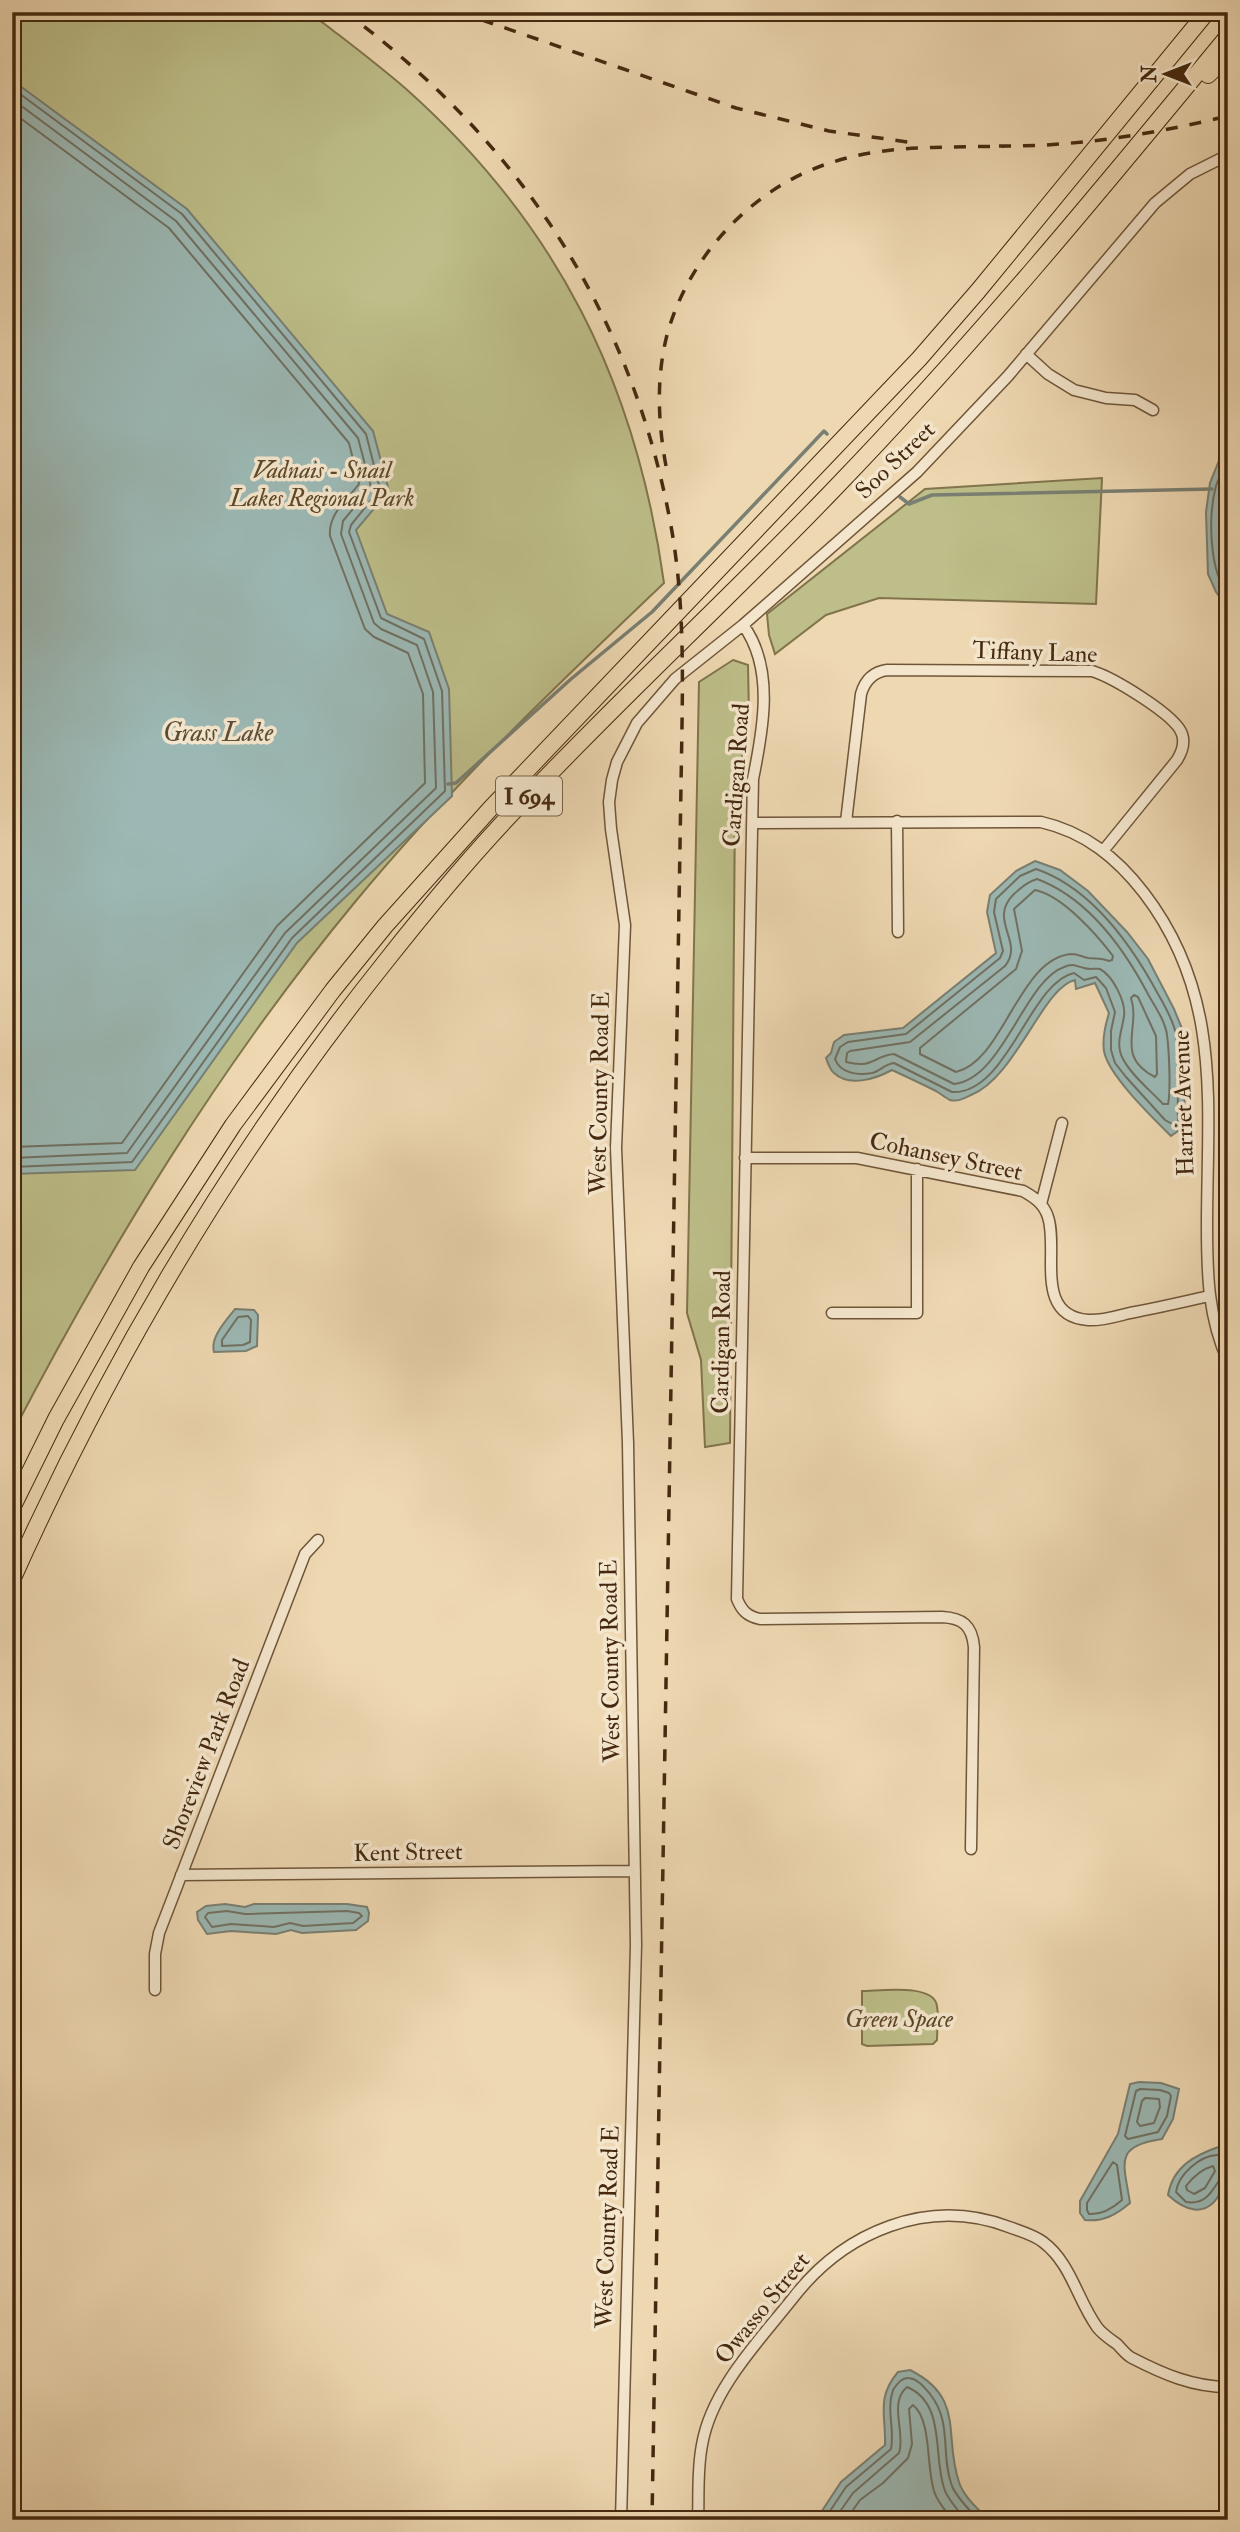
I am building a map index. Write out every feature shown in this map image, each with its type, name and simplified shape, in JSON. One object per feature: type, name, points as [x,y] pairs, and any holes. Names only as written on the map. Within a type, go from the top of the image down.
[{"type":"highway","name":"I 694","points":[[12,1508],[56,1419],[141,1268],[233,1125],[333,990],[411,896],[490,809],[919,359],[1207,12]]},
{"type":"highway","name":"I 694","points":[[12,1580],[71,1454],[193,1235],[284,1097],[386,961],[516,809],[759,567],[913,405],[1228,36]]},
{"type":"highway","points":[[1171,105],[1204,79],[1228,54]]},
{"type":"street","name":"Soo Street","points":[[609,803],[617,762],[637,723],[675,678],[743,625],[917,472],[1026,354],[1155,202],[1190,174],[1228,155]]},
{"type":"street","points":[[1026,354],[1048,374],[1074,390],[1106,398],[1135,400],[1153,410]]},
{"type":"street","name":"Cardigan Road","points":[[743,625],[752,637],[760,657],[763,702],[761,742],[753,779],[737,1599],[742,1610],[760,1619],[942,1617],[964,1621],[971,1629],[974,1647],[971,1849]]},
{"type":"street","name":"Tiffany Lane","points":[[846,822],[861,694],[868,678],[875,673],[883,670],[1092,671],[1121,683],[1172,721],[1182,734],[1183,743],[1177,760],[1103,851]]},
{"type":"street","name":"West County Road E","points":[[609,803],[625,925],[615,1148],[628,1443],[635,1871],[635,2055],[627,2232],[621,2520]]},
{"type":"street","points":[[897,821],[898,932]]},
{"type":"street","name":"Harriet Avenue","points":[[753,823],[1041,822],[1075,832],[1103,851],[1139,886],[1165,923],[1182,954],[1199,1007],[1207,1062],[1209,1296],[1216,1331],[1228,1361]]},
{"type":"street","points":[[1041,1204],[1062,1123]]},
{"type":"street","name":"Cohansey Street","points":[[746,1158],[857,1158],[1023,1191],[1041,1204],[1049,1219],[1053,1292],[1057,1301],[1071,1315],[1081,1319],[1101,1320],[1209,1296]]},
{"type":"street","points":[[832,1314],[917,1313],[918,1169]]},
{"type":"street","name":"Shoreview Park Road","points":[[155,1990],[159,1933],[305,1554],[318,1540]]},
{"type":"street","name":"Kent Street","points":[[181,1875],[635,1871]]},
{"type":"street","name":"Owasso Street","points":[[698,2520],[700,2462],[704,2436],[713,2409],[733,2376],[822,2265],[859,2238],[912,2221],[943,2216],[975,2217],[988,2219],[1037,2238],[1057,2256],[1068,2272],[1097,2328],[1130,2358],[1174,2379],[1228,2387]]},
{"type":"green space","name":"Vadnais - Snail Lakes Regional Park","points":[[12,12],[303,12],[324,23],[405,88],[459,140],[506,194],[546,251],[581,311],[610,374],[633,440],[651,510],[664,583],[466,777],[391,859],[306,964],[213,1092],[128,1226],[12,1434]]},
{"type":"green space","points":[[1102,478],[1096,604],[879,598],[826,615],[775,654],[769,635],[767,614],[925,489]]},
{"type":"green space","points":[[733,660],[748,665],[749,716],[735,801],[730,1443],[705,1447],[701,1360],[687,1313],[699,682]]},
{"type":"green space","name":"Green Space","points":[[905,1990],[927,1994],[934,1999],[937,2006],[937,2040],[933,2044],[862,2044],[862,1991]]},
{"type":"water","name":"Grass Lake","points":[[12,80],[187,209],[373,431],[389,491],[356,530],[387,614],[429,632],[449,689],[452,796],[297,943],[135,1170],[12,1174]]},
{"type":"water","points":[[1228,438],[1228,608],[1216,592],[1208,574],[1206,512],[1210,483]]},
{"type":"water","points":[[1035,861],[1060,870],[1088,891],[1127,932],[1148,959],[1174,1009],[1183,1031],[1185,1126],[1171,1136],[1132,1096],[1107,1061],[1103,1041],[1109,1013],[1095,983],[1076,989],[1075,980],[1063,986],[1002,1070],[987,1085],[961,1099],[950,1100],[892,1070],[855,1081],[840,1078],[830,1068],[826,1058],[831,1053],[834,1042],[844,1035],[903,1028],[996,953],[987,912],[990,895],[1016,871]]},
{"type":"water","points":[[235,1309],[254,1310],[258,1315],[257,1346],[246,1351],[214,1352],[214,1341]]},
{"type":"water","points":[[225,1904],[245,1907],[254,1904],[347,1904],[367,1907],[369,1913],[368,1921],[356,1930],[302,1933],[291,1930],[276,1934],[231,1931],[207,1934],[198,1920],[197,1912],[206,1906]]},
{"type":"water","points":[[1161,2083],[1179,2089],[1173,2119],[1162,2139],[1135,2146],[1125,2159],[1130,2203],[1109,2217],[1085,2220],[1080,2213],[1080,2201],[1118,2134],[1130,2084]]},
{"type":"water","points":[[1221,2146],[1227,2152],[1227,2167],[1225,2181],[1214,2202],[1195,2210],[1168,2195],[1180,2169],[1202,2153]]},
{"type":"water","points":[[910,2370],[928,2381],[946,2406],[959,2482],[968,2498],[989,2520],[816,2520],[841,2482],[885,2445],[884,2399],[887,2390],[898,2372]]},
{"type":"waterway","points":[[448,784],[456,783],[571,679],[652,612],[824,431],[827,434]]},
{"type":"waterway","points":[[900,497],[909,504],[932,495],[1212,489]]},
{"type":"railway","points":[[345,12],[407,62],[463,116],[514,174],[558,237],[596,303],[628,373],[653,448],[675,551],[681,626],[682,701],[652,2520]]},
{"type":"railway","points":[[459,12],[736,108],[829,131],[908,142]]},
{"type":"railway","points":[[999,146],[1114,138],[1228,116]]},
{"type":"railway","points":[[666,466],[659,400],[667,335],[677,306],[708,251],[752,206],[804,173],[854,156],[941,147],[1006,146]]}]
